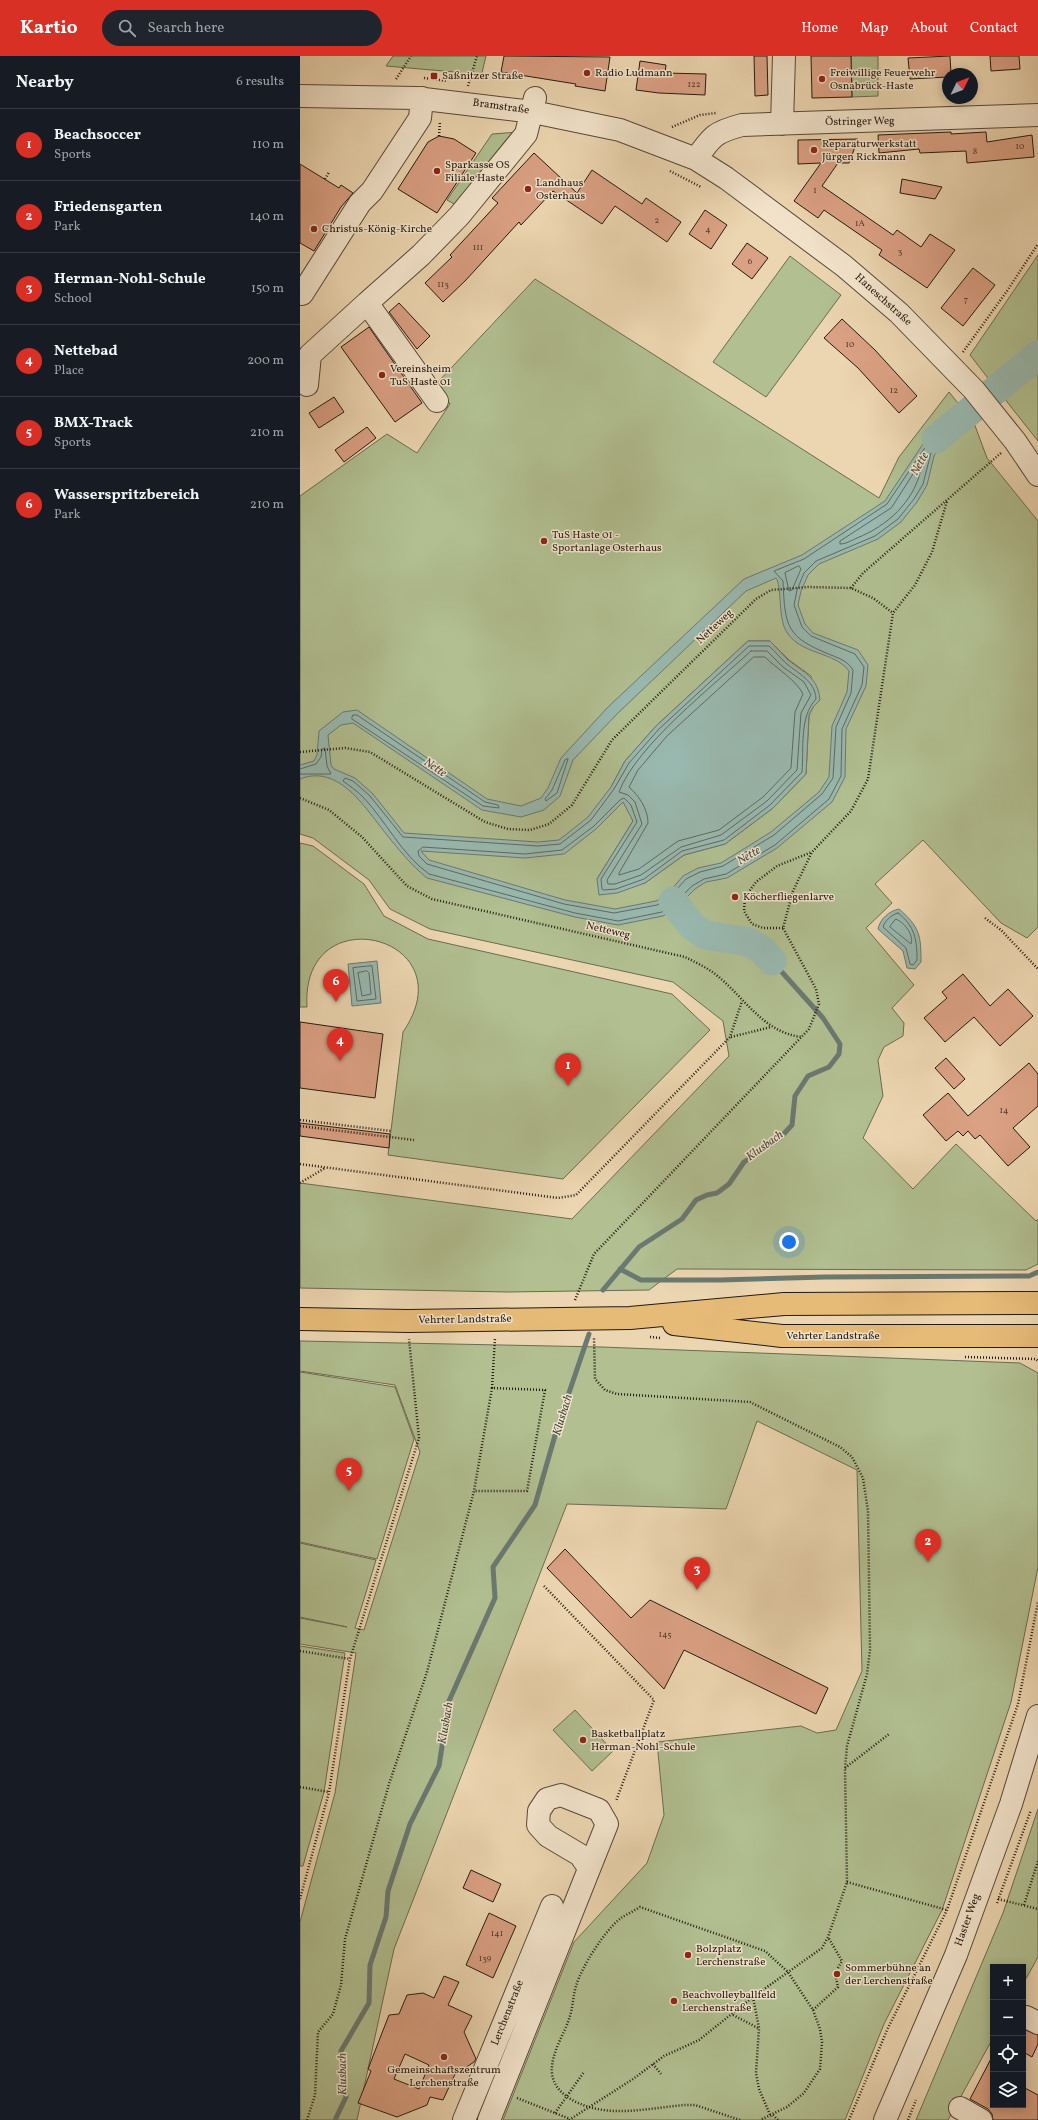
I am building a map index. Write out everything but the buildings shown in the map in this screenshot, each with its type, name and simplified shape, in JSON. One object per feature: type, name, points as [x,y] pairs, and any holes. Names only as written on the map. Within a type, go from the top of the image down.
[{"type":"main road","name":"Vehrter Landstraße","points":[[300,1319],[408,1321],[630,1318],[784,1304],[1038,1303]]},
{"type":"main road","name":"Vehrter Landstraße","points":[[630,1318],[782,1336],[1038,1336]]},
{"type":"street","points":[[782,124],[784,56]]},
{"type":"street","name":"Bramstraße","points":[[300,96],[428,112],[534,105],[620,130],[696,159]]},
{"type":"street","points":[[308,385],[310,356],[421,255],[459,216],[526,134],[534,105]]},
{"type":"street","points":[[300,293],[302,294],[360,203],[372,192],[428,112]]},
{"type":"street","name":"Östringer Weg","points":[[696,159],[711,137],[724,130],[742,125],[1038,116]]},
{"type":"street","name":"Haneschstraße","points":[[696,159],[726,178],[844,266],[899,313],[974,390],[1038,475]]},
{"type":"street","points":[[367,303],[436,401]]},
{"type":"street","name":"Haster Weg","points":[[886,2120],[956,1955],[1011,1804],[1038,1716]]},
{"type":"street","points":[[489,2120],[607,1824],[599,1810],[561,1796],[547,1799],[539,1811],[538,1825],[548,1836],[580,1855],[589,1868]]},
{"type":"street","name":"Lerchenstraße","points":[[464,2120],[552,1906]]},
{"type":"street","points":[[960,2108],[981,2120]]},
{"type":"path","points":[[396,79],[411,56]]},
{"type":"path","points":[[468,85],[477,56]]},
{"type":"path","points":[[428,112],[447,122]]},
{"type":"path","points":[[428,112],[439,136]]},
{"type":"path","points":[[668,170],[702,187]]},
{"type":"path","points":[[325,179],[329,172]]},
{"type":"path","points":[[960,356],[1007,291],[1038,244]]},
{"type":"path","points":[[851,588],[863,573],[995,458]]},
{"type":"path","points":[[567,1318],[594,1254],[809,1029],[819,1004],[816,989],[783,928],[793,891],[812,852],[851,811],[868,779],[893,613],[915,586],[932,552],[947,501]]},
{"type":"path","name":"Netteweg","points":[[301,752],[344,748],[370,752],[485,822],[508,829],[530,830],[549,824],[572,805],[612,740],[756,599],[771,590],[808,587],[851,588],[873,598],[893,613]]},
{"type":"path","name":"Netteweg","points":[[300,798],[328,810],[362,838],[406,886],[432,899],[685,957],[702,965],[720,978],[742,1001],[772,1027],[787,1035],[801,1037]]},
{"type":"path","points":[[783,928],[763,928],[752,924],[744,911],[745,897],[756,882],[777,866],[812,852]]},
{"type":"path","points":[[984,918],[1001,930],[1038,969]]},
{"type":"path","points":[[300,1164],[558,1198],[576,1195],[730,1037],[742,1001]]},
{"type":"path","points":[[730,1037],[772,1027]]},
{"type":"path","points":[[300,1120],[391,1131]]},
{"type":"path","points":[[300,1126],[414,1140]]},
{"type":"path","points":[[300,1183],[326,1168]]},
{"type":"path","points":[[307,2120],[315,2095],[318,2032],[333,2014],[341,1985],[345,1938],[391,1777],[427,1672],[474,1491],[492,1388],[496,1320]]},
{"type":"path","points":[[300,1899],[329,1792],[350,1659],[419,1438],[408,1321]]},
{"type":"path","points":[[500,2092],[570,2120],[633,2079],[653,2064],[699,2040],[733,2015],[753,1997],[815,1955],[822,1948],[828,1937],[847,1882],[845,1769],[847,1746],[867,1674],[870,1650],[868,1511],[863,1478],[859,1468],[852,1457],[840,1447],[750,1402],[617,1394],[605,1390],[595,1379],[594,1331]]},
{"type":"path","points":[[474,1491],[527,1491],[545,1390],[492,1388]]},
{"type":"path","points":[[544,1586],[654,1700],[607,1824]]},
{"type":"path","points":[[849,2120],[888,2028],[948,1910],[1018,1704],[1038,1602]]},
{"type":"path","points":[[300,1651],[350,1659]]},
{"type":"path","points":[[845,1769],[888,1734]]},
{"type":"path","points":[[300,1787],[329,1792]]},
{"type":"path","points":[[1024,1905],[1038,1861]]},
{"type":"path","points":[[847,1882],[948,1910]]},
{"type":"path","points":[[998,1900],[1038,1909]]},
{"type":"path","points":[[740,2120],[695,2105],[685,2104],[618,2112],[588,2108],[566,2096],[557,2087],[552,2074],[553,2063],[570,2017],[578,1980],[597,1946],[620,1919],[640,1907],[764,1950],[788,1972],[813,2010],[820,2029],[822,2042],[820,2068],[804,2093],[787,2107],[772,2116],[760,2120]]},
{"type":"path","points":[[813,2010],[838,1987],[835,1973],[842,1960],[828,1937]]},
{"type":"path","points":[[753,1997],[759,2028],[756,2073],[759,2089],[772,2116],[778,2120]]},
{"type":"path","points":[[733,2015],[759,2028]]},
{"type":"path","points":[[653,2064],[661,2074]]},
{"type":"path","points":[[555,2113],[584,2072]]},
{"type":"green space","points":[[393,56],[486,56],[481,77],[455,72],[386,66]]},
{"type":"green space","points":[[851,56],[878,56],[878,96],[852,97]]},
{"type":"green space","points":[[519,132],[456,205],[447,200],[492,134]]},
{"type":"green space","points":[[1038,255],[1038,346],[991,382],[970,355]]},
{"type":"green space","points":[[790,256],[841,295],[766,397],[713,362]]},
{"type":"green space","points":[[535,279],[879,498],[899,457],[949,392],[974,423],[987,458],[1038,521],[1038,927],[1027,938],[1001,923],[923,840],[875,884],[892,903],[866,928],[914,985],[892,1008],[904,1023],[903,1036],[884,1047],[878,1060],[883,1096],[863,1138],[913,1189],[956,1144],[1036,1221],[1038,1219],[1038,1264],[1026,1270],[677,1269],[649,1290],[508,1292],[300,1288],[300,1183],[572,1219],[729,1056],[723,1021],[673,982],[430,929],[390,909],[369,880],[313,838],[300,834],[300,496],[387,434],[417,453],[450,404],[436,384]],"holes":[[[748,641],[770,641],[789,660],[811,676],[813,707],[809,715],[806,774],[773,808],[725,844],[684,855],[645,883],[597,879],[633,821],[627,807],[611,787],[625,761],[656,726]]]},
{"type":"green space","points":[[1038,362],[1038,441],[1000,393]]},
{"type":"green space","points":[[300,843],[313,846],[364,884],[384,916],[428,939],[672,994],[710,1030],[563,1179],[388,1155],[403,1032],[418,999],[415,972],[400,952],[377,941],[352,940],[328,950],[312,972],[307,1007],[300,1007]]},
{"type":"green space","points":[[300,1341],[602,1347],[1020,1363],[1038,1373],[1038,1567],[1011,1702],[942,1910],[884,2024],[845,2120],[503,2120],[574,1942],[647,1863],[664,1815],[657,1742],[801,1726],[817,1733],[836,1730],[862,1671],[857,1470],[757,1421],[726,1509],[567,1504],[394,1949],[357,2120],[300,2120],[300,1922],[335,1793],[356,1653],[300,1644],[300,1618],[347,1627],[300,1617],[300,1543],[376,1560],[355,1628],[364,1630],[420,1452],[395,1385],[300,1371]]},
{"type":"green space","points":[[300,1372],[395,1387],[414,1439],[377,1559],[300,1542]]},
{"type":"green space","points":[[300,1646],[345,1653],[324,1792],[303,1866],[300,1866]]},
{"type":"green space","name":"Basketballplatz Herman-Nohl-Schule","points":[[575,1710],[613,1751],[592,1771],[553,1730]]},
{"type":"green space","points":[[1038,1809],[1038,1957],[1026,1979],[1026,1964],[990,1964],[990,2043],[948,2120],[916,2120],[1003,1913]]},
{"type":"water","points":[[1038,346],[1038,362],[1000,393],[991,382]]},
{"type":"water","points":[[962,407],[971,419],[941,446],[934,456],[927,485],[917,502],[901,522],[878,539],[819,564],[808,575],[801,591],[798,605],[805,624],[813,633],[858,650],[868,665],[866,686],[846,729],[845,777],[832,802],[777,848],[727,878],[706,882],[695,889],[675,909],[663,916],[618,925],[575,917],[427,878],[406,858],[351,792],[340,783],[328,778],[314,776],[300,779],[300,765],[314,761],[317,755],[319,731],[343,712],[357,710],[487,799],[521,806],[541,798],[548,788],[561,758],[608,707],[744,579],[802,555],[885,501],[923,444]],"holes":[[[776,578],[778,582],[782,618],[786,631],[792,639],[808,649],[835,660],[849,671],[847,692],[832,726],[829,777],[819,792],[771,832],[721,863],[698,868],[683,876],[666,896],[656,901],[615,909],[565,900],[429,860],[421,851],[525,858],[564,854],[596,829],[623,802],[633,821],[597,879],[599,895],[617,893],[645,883],[684,855],[725,844],[773,808],[806,774],[809,715],[813,707],[820,700],[819,692],[809,676],[788,660],[770,641],[748,641],[656,726],[625,761],[611,787],[588,817],[559,840],[538,842],[404,833],[373,794],[355,778],[334,769],[331,765],[328,735],[341,725],[353,723],[482,810],[521,817],[544,810],[560,796],[573,760],[617,714],[746,591]]]},
{"type":"water","points":[[899,909],[911,921],[918,932],[920,939],[921,962],[915,969],[907,968],[903,951],[878,929],[879,925],[886,916]]},
{"type":"water","points":[[377,961],[381,1003],[352,1006],[348,964]]},
{"type":"waterway","name":"Nette","points":[[936,439],[1038,355]]},
{"type":"waterway","name":"Klusbach","points":[[673,901],[691,925],[705,935],[749,942],[762,950],[772,961]]},
{"type":"waterway","name":"Klusbach","points":[[603,1290],[639,1247],[682,1219],[696,1200],[707,1195],[717,1193],[729,1184],[744,1162],[780,1138],[792,1125],[795,1096],[808,1076],[829,1067],[839,1054],[840,1044],[823,1018],[772,961]]},
{"type":"waterway","points":[[620,1269],[641,1280],[1029,1276],[1038,1272]]},
{"type":"waterway","name":"Klusbach","points":[[335,2120],[346,2097],[341,2051],[369,2003],[370,1965],[386,1917],[388,1891],[410,1824],[439,1766],[449,1701],[495,1598],[493,1567],[535,1505],[558,1425],[589,1334]]},
{"type":"place","name":"Radio Ludmann","points":[[587,73]]},
{"type":"place","name":"Saßnitzer Straße","points":[[434,76]]},
{"type":"place","name":"Freiwillige Feuerwehr Osnabrück-Haste","points":[[822,79]]},
{"type":"place","name":"Reparaturwerkstatt Jürgen Rickmann","points":[[814,150]]},
{"type":"place","name":"Sparkasse OS Filiale Haste","points":[[437,171]]},
{"type":"place","name":"Landhaus Osterhaus","points":[[528,189]]},
{"type":"place","name":"Christus-König-Kirche","points":[[314,229]]},
{"type":"place","name":"Vereinsheim TuS Haste 01","points":[[382,375]]},
{"type":"place","name":"TuS Haste 01 - Sportanlage Osterhaus","points":[[544,541]]},
{"type":"place","name":"Köcherfliegenlarve","points":[[735,897]]},
{"type":"place","name":"Wasserspritzbereich","points":[[336,1002]]},
{"type":"place","name":"Nettebad","points":[[340,1061]]},
{"type":"place","name":"Beachsoccer","points":[[568,1086]]},
{"type":"place","name":"BMX-Track","points":[[349,1491]]},
{"type":"place","name":"Friedensgarten","points":[[928,1562]]},
{"type":"place","name":"Herman-Nohl-Schule","points":[[697,1590]]},
{"type":"place","name":"Basketballplatz Herman-Nohl-Schule","points":[[583,1740]]},
{"type":"place","name":"Bolzplatz Lerchenstraße","points":[[688,1955]]},
{"type":"place","name":"Sommerbühne an der Lerchenstraße","points":[[837,1974]]},
{"type":"place","name":"Beachvolleyballfeld Lerchenstraße","points":[[674,2001]]},
{"type":"place","name":"Gemeinschaftszentrum Lerchenstraße","points":[[444,2057]]}]
